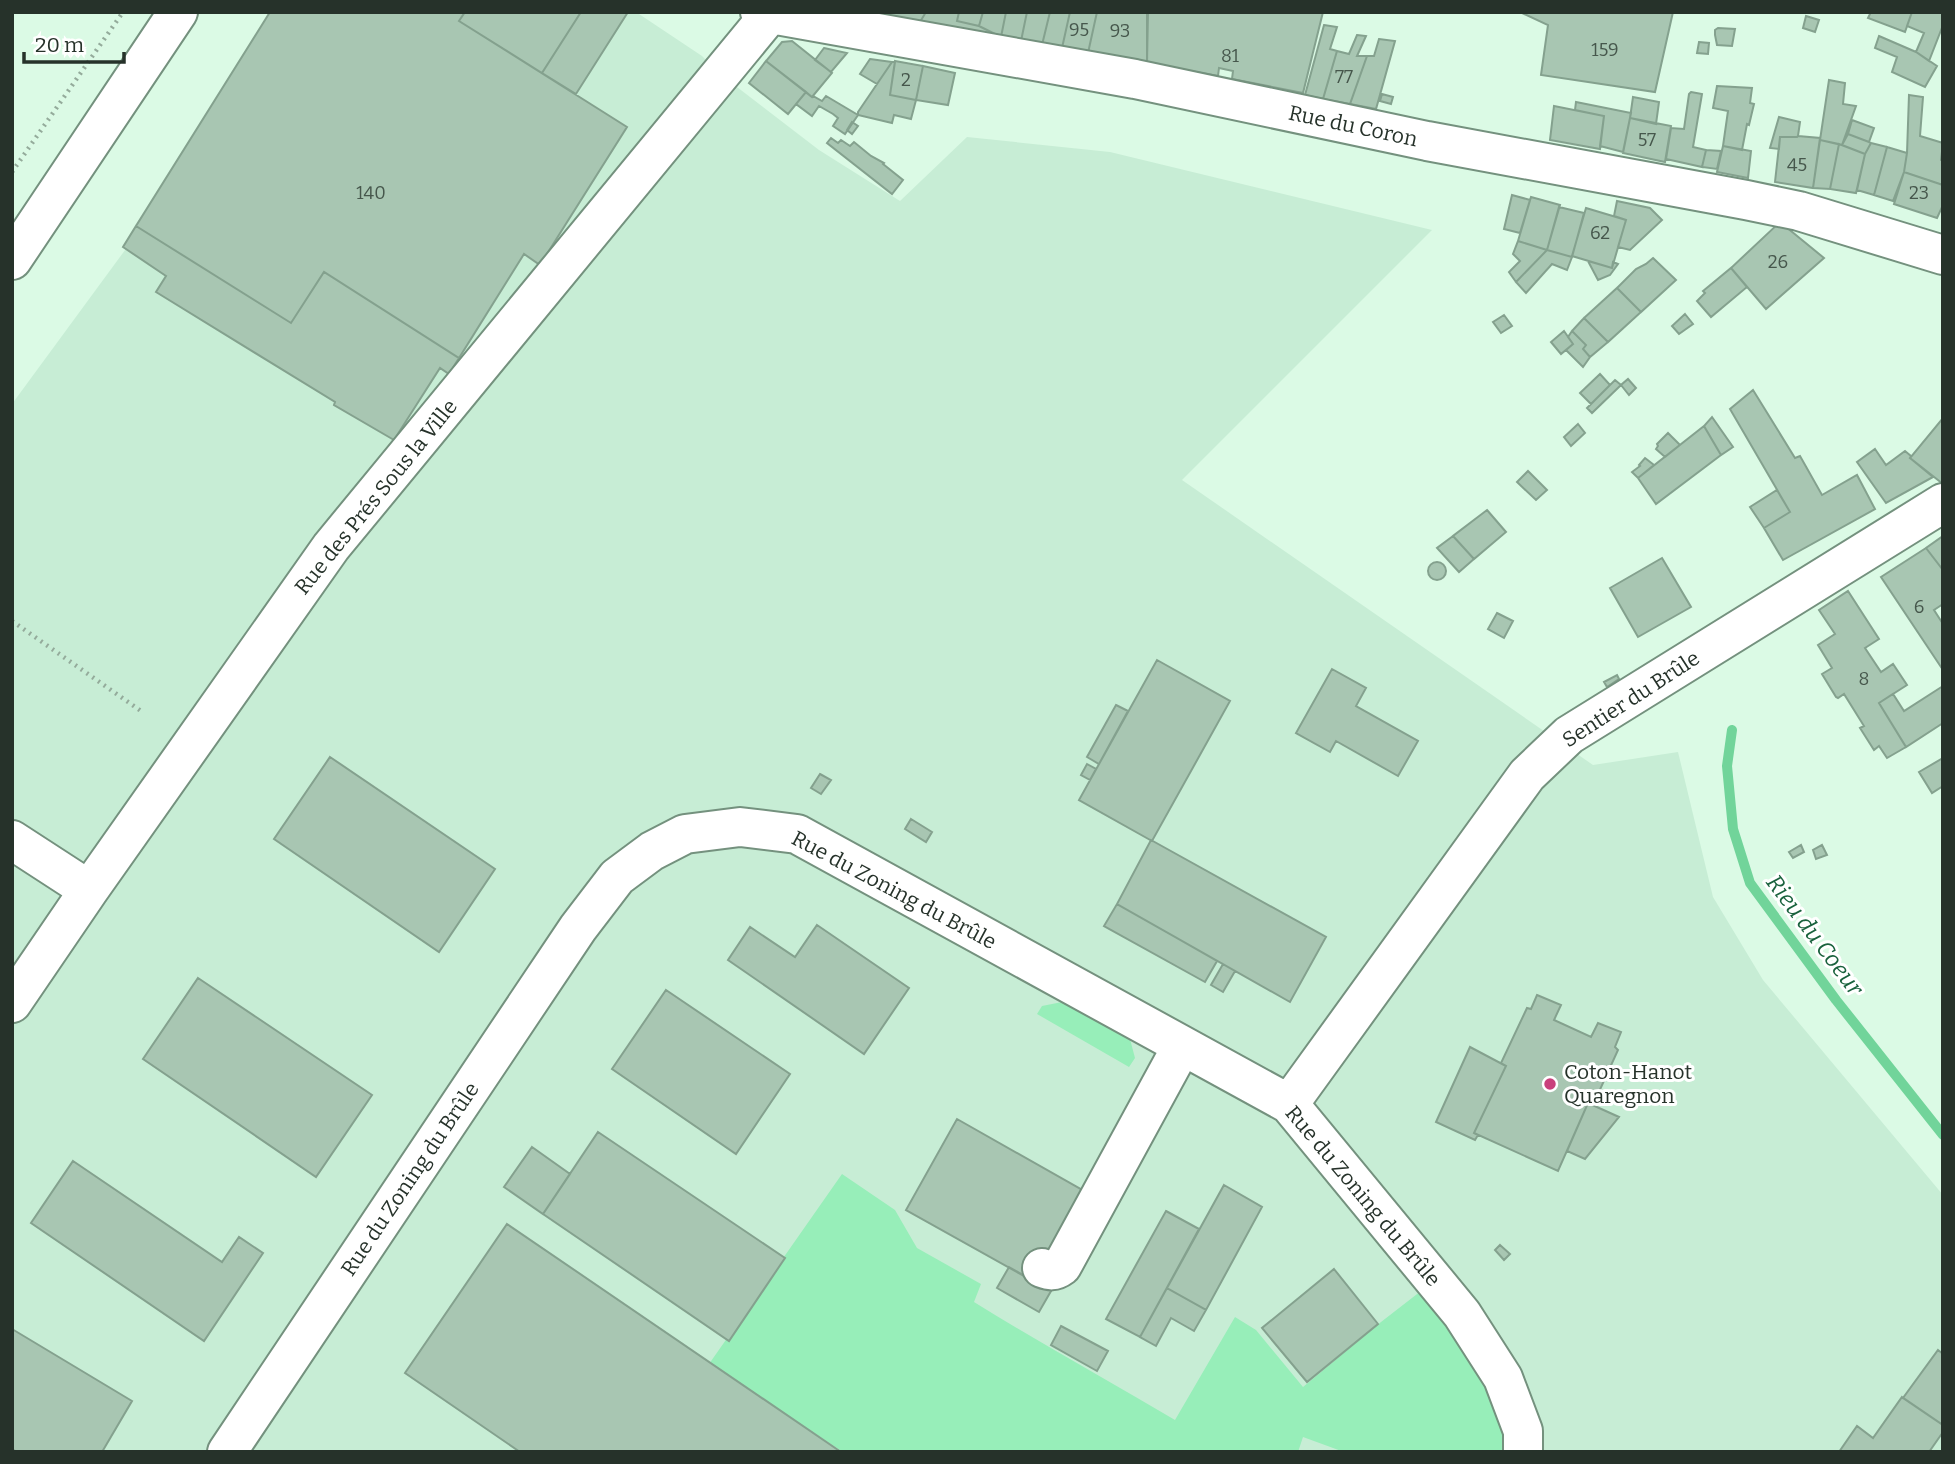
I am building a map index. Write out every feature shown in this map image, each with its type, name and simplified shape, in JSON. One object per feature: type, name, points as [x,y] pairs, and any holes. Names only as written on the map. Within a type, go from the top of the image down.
[{"type":"street","points":[[12,260],[178,12]]},
{"type":"street","name":"Rue du Coron","points":[[765,13],[1135,79],[1427,141],[1746,200],[1799,211],[1943,255]]},
{"type":"street","name":"Rue des Prés Sous la Ville","points":[[12,1003],[331,547],[765,13]]},
{"type":"street","name":"Sentier du Brûle","points":[[1289,1104],[1527,775],[1569,735],[1943,503]]},
{"type":"street","name":"Rue du Zoning du Brûle","points":[[227,1452],[578,928],[617,877],[652,850],[685,834],[740,827],[797,834],[1289,1104],[1462,1314],[1503,1378],[1523,1432],[1523,1452]]},
{"type":"street","points":[[12,840],[89,890]]},
{"type":"street","points":[[1042,1268],[1057,1271],[1062,1266],[1182,1046]]},
{"type":"path","points":[[12,172],[123,12]]},
{"type":"path","points":[[12,621],[141,711]]},
{"type":"shaded area","points":[[270,12],[636,12],[702,56],[720,74],[819,150],[900,201],[967,137],[1110,152],[1432,230],[1182,480],[1593,765],[1678,752],[1713,897],[1763,980],[1943,1195],[1943,1452],[12,1452],[12,404],[128,246]]},
{"type":"green space","points":[[1062,1002],[1130,1039],[1135,1058],[1129,1067],[1037,1014],[1042,1006]]},
{"type":"green space","points":[[842,1174],[895,1210],[917,1248],[981,1284],[974,1302],[1175,1420],[1235,1317],[1256,1330],[1303,1387],[1421,1291],[1479,1365],[1497,1400],[1509,1452],[1344,1452],[1303,1437],[1298,1452],[843,1452],[709,1364]]},
{"type":"building","points":[[270,12],[465,12],[459,21],[627,127],[540,265],[524,254],[459,358],[324,272],[291,323],[136,226]]},
{"type":"building","points":[[465,12],[581,12],[542,73],[459,21]]},
{"type":"building","points":[[581,12],[628,12],[576,94],[542,73]]},
{"type":"building","points":[[870,12],[926,12],[920,22]]},
{"type":"building","points":[[926,12],[959,12],[957,21],[979,26],[1001,37],[920,22]]},
{"type":"building","points":[[959,12],[983,12],[979,26],[957,21]]},
{"type":"building","points":[[983,12],[1006,12],[1001,37],[979,26]]},
{"type":"building","points":[[1006,12],[1027,12],[1021,41],[1001,37]]},
{"type":"building","points":[[1027,12],[1050,12],[1042,45],[1021,41]]},
{"type":"building","points":[[1050,12],[1070,12],[1062,48],[1042,45]]},
{"type":"building","points":[[1070,12],[1097,12],[1088,53],[1062,48]]},
{"type":"building","points":[[1097,12],[1147,12],[1147,63],[1088,53]]},
{"type":"building","points":[[1148,12],[1323,12],[1303,93],[1232,79],[1233,71],[1219,68],[1218,76],[1147,63]]},
{"type":"building","points":[[1520,12],[1673,12],[1655,92],[1541,75],[1548,25]]},
{"type":"building","points":[[1871,12],[1912,12],[1905,32],[1868,18]]},
{"type":"building","points":[[1912,12],[1943,12],[1943,25],[1929,61],[1916,52],[1924,33],[1907,26]]},
{"type":"building","points":[[1806,16],[1819,20],[1815,32],[1803,28]]},
{"type":"building","points":[[1324,25],[1337,27],[1330,49],[1337,51],[1323,99],[1305,95]]},
{"type":"building","points":[[1735,29],[1732,46],[1717,45],[1715,30]]},
{"type":"building","points":[[1357,35],[1366,36],[1357,56],[1367,56],[1350,104],[1323,99],[1337,51],[1349,54]]},
{"type":"building","points":[[1879,36],[1916,52],[1937,66],[1925,87],[1892,72],[1897,57],[1875,48]]},
{"type":"building","points":[[1379,39],[1395,41],[1376,109],[1350,104],[1367,56],[1374,56]]},
{"type":"building","points":[[792,41],[832,73],[812,97],[766,61],[782,42]]},
{"type":"building","points":[[1699,42],[1709,43],[1708,54],[1697,53]]},
{"type":"building","points":[[824,48],[847,53],[831,72],[815,60]]},
{"type":"building","points":[[870,59],[892,62],[877,84],[860,74]]},
{"type":"building","points":[[766,61],[806,92],[788,114],[749,83]]},
{"type":"building","points":[[895,61],[923,66],[916,100],[890,95]]},
{"type":"building","points":[[892,62],[895,62],[890,95],[916,100],[911,119],[894,115],[892,123],[858,115],[858,112]]},
{"type":"building","points":[[923,66],[955,73],[948,105],[916,100]]},
{"type":"building","points":[[1829,80],[1845,83],[1843,104],[1856,106],[1842,145],[1820,140]]},
{"type":"building","points":[[1717,86],[1752,88],[1750,103],[1754,104],[1742,150],[1723,146],[1728,111],[1713,108]]},
{"type":"building","points":[[806,92],[822,101],[826,96],[858,115],[845,134],[833,126],[838,118],[833,114],[819,106],[812,116],[796,104]]},
{"type":"building","points":[[1691,92],[1702,94],[1693,147],[1706,150],[1702,167],[1666,159],[1671,128],[1684,129]]},
{"type":"building","points":[[1382,94],[1393,97],[1391,104],[1380,101]]},
{"type":"building","points":[[1909,95],[1923,97],[1920,136],[1943,143],[1943,185],[1904,172]]},
{"type":"building","points":[[1633,97],[1659,102],[1656,124],[1630,118]]},
{"type":"building","points":[[1576,102],[1631,113],[1623,152],[1600,146],[1604,116],[1575,110]]},
{"type":"building","points":[[1554,106],[1604,116],[1600,149],[1550,140]]},
{"type":"building","points":[[1779,117],[1800,122],[1798,136],[1780,137],[1779,149],[1770,148]]},
{"type":"building","points":[[1630,118],[1671,126],[1665,162],[1623,153]]},
{"type":"building","points":[[1852,120],[1874,128],[1869,142],[1848,134]]},
{"type":"building","points":[[852,122],[858,126],[852,134],[847,130]]},
{"type":"building","points":[[1848,134],[1871,143],[1865,154],[1842,145]]},
{"type":"building","points":[[1780,137],[1820,138],[1813,188],[1775,182]]},
{"type":"building","points":[[831,138],[850,146],[854,142],[903,180],[892,194],[827,143]]},
{"type":"building","points":[[1820,140],[1839,144],[1830,189],[1813,188]]},
{"type":"building","points":[[1871,143],[1887,147],[1874,195],[1857,190],[1865,154]]},
{"type":"building","points":[[1839,144],[1865,154],[1856,193],[1830,189]]},
{"type":"building","points":[[1723,146],[1751,151],[1748,178],[1717,172]]},
{"type":"building","points":[[1887,147],[1907,153],[1904,172],[1893,201],[1874,195]]},
{"type":"building","points":[[1706,150],[1721,151],[1717,169],[1702,167]]},
{"type":"building","points":[[1904,172],[1943,185],[1943,205],[1937,218],[1894,204]]},
{"type":"building","points":[[1512,195],[1530,200],[1520,233],[1504,229]]},
{"type":"building","points":[[1531,197],[1560,205],[1547,250],[1518,241]]},
{"type":"building","points":[[1617,201],[1650,208],[1662,220],[1630,250],[1618,247],[1626,220],[1614,216]]},
{"type":"building","points":[[1559,207],[1584,213],[1572,257],[1547,250]]},
{"type":"building","points":[[1586,208],[1626,220],[1612,268],[1572,256]]},
{"type":"building","points":[[1780,222],[1824,258],[1766,309],[1731,268]]},
{"type":"building","points":[[136,226],[291,323],[324,272],[459,358],[449,374],[440,368],[394,440],[156,292],[166,276],[123,247]]},
{"type":"building","points":[[1518,241],[1547,250],[1516,282],[1509,272],[1520,261],[1513,254]]},
{"type":"building","points":[[1547,250],[1572,257],[1567,270],[1552,264],[1526,293],[1516,282]]},
{"type":"building","points":[[1653,258],[1676,280],[1641,312],[1617,288],[1636,269]]},
{"type":"building","points":[[1588,261],[1612,268],[1613,262],[1618,264],[1610,275],[1598,280]]},
{"type":"building","points":[[1731,268],[1747,287],[1711,317],[1697,301],[1705,293],[1703,291]]},
{"type":"building","points":[[1617,288],[1641,312],[1608,342],[1584,318]]},
{"type":"building","points":[[1685,314],[1693,324],[1679,334],[1672,326]]},
{"type":"building","points":[[1504,315],[1512,326],[1501,333],[1493,322]]},
{"type":"building","points":[[1584,318],[1608,342],[1590,357],[1583,349],[1586,345],[1572,331]]},
{"type":"building","points":[[1564,331],[1573,344],[1561,354],[1551,342]]},
{"type":"building","points":[[1572,331],[1586,345],[1583,349],[1590,357],[1583,367],[1566,350],[1573,344],[1568,337]]},
{"type":"building","points":[[1600,374],[1610,385],[1591,404],[1580,393]]},
{"type":"building","points":[[1628,379],[1636,388],[1629,395],[1621,385]]},
{"type":"building","points":[[1615,380],[1621,385],[1592,413],[1587,408]]},
{"type":"building","points":[[1753,390],[1795,458],[1800,456],[1822,495],[1857,475],[1875,509],[1783,560],[1764,528],[1790,512],[1730,409]]},
{"type":"building","points":[[1712,417],[1733,447],[1721,455],[1704,426]]},
{"type":"building","points":[[1943,418],[1943,484],[1910,458]]},
{"type":"building","points":[[1578,424],[1585,433],[1571,446],[1564,437]]},
{"type":"building","points":[[1704,426],[1721,455],[1656,504],[1638,478]]},
{"type":"building","points":[[1668,433],[1680,445],[1665,457],[1656,449],[1657,444]]},
{"type":"building","points":[[1875,449],[1886,465],[1905,451],[1933,477],[1886,503],[1857,462]]},
{"type":"building","points":[[1645,458],[1654,465],[1638,478],[1632,472]]},
{"type":"building","points":[[1528,471],[1547,490],[1536,500],[1517,482]]},
{"type":"building","points":[[1777,490],[1790,512],[1764,528],[1750,507]]},
{"type":"building","points":[[1487,510],[1506,532],[1474,559],[1453,536]]},
{"type":"building","points":[[1453,536],[1474,559],[1459,572],[1437,548]]},
{"type":"building","points":[[1943,536],[1943,570],[1926,548]]},
{"type":"building","points":[[1926,548],[1943,570],[1943,604],[1934,610],[1943,624],[1943,670],[1881,577]]},
{"type":"building","points":[[1662,558],[1691,607],[1638,637],[1610,588]]},
{"type":"building","points":[[1437,562],[1443,565],[1446,571],[1443,577],[1437,580],[1431,577],[1428,571],[1431,565]]},
{"type":"building","points":[[1848,591],[1879,639],[1865,648],[1881,672],[1893,664],[1907,685],[1879,703],[1906,747],[1887,758],[1879,746],[1874,750],[1860,728],[1864,726],[1844,694],[1836,697],[1822,674],[1832,668],[1818,645],[1835,634],[1819,610]]},
{"type":"building","points":[[1497,613],[1513,621],[1504,638],[1488,629]]},
{"type":"building","points":[[1157,660],[1230,701],[1152,841],[1079,800]]},
{"type":"building","points":[[1332,669],[1366,688],[1356,706],[1418,741],[1398,776],[1336,741],[1330,752],[1296,733]]},
{"type":"building","points":[[1617,675],[1619,679],[1607,687],[1604,682]]},
{"type":"building","points":[[1943,686],[1943,723],[1906,747],[1879,703],[1893,694],[1904,711]]},
{"type":"building","points":[[1116,705],[1128,711],[1099,764],[1087,757]]},
{"type":"building","points":[[330,757],[495,869],[439,952],[274,839]]},
{"type":"building","points":[[1943,758],[1943,786],[1932,793],[1919,772]]},
{"type":"building","points":[[1087,764],[1096,769],[1090,780],[1081,775]]},
{"type":"building","points":[[820,774],[831,780],[821,794],[811,788]]},
{"type":"building","points":[[911,819],[932,832],[926,842],[905,829]]},
{"type":"building","points":[[1151,840],[1326,937],[1290,1002],[1117,904]]},
{"type":"building","points":[[1801,845],[1804,852],[1793,858],[1789,852]]},
{"type":"building","points":[[1822,845],[1827,855],[1816,859],[1813,850]]},
{"type":"building","points":[[1117,904],[1217,961],[1205,982],[1104,926]]},
{"type":"building","points":[[817,925],[909,988],[864,1054],[728,960],[750,927],[795,957]]},
{"type":"building","points":[[1223,964],[1235,971],[1223,992],[1211,985]]},
{"type":"building","points":[[198,978],[372,1095],[316,1177],[143,1059]]},
{"type":"building","points":[[666,990],[790,1074],[736,1154],[612,1069]]},
{"type":"building","name":"Coton-Hanot Quaregnon","points":[[1537,995],[1561,1005],[1554,1020],[1591,1037],[1598,1023],[1621,1032],[1615,1047],[1618,1050],[1593,1105],[1588,1103],[1558,1171],[1474,1133],[1506,1066],[1501,1063],[1527,1008],[1531,1009]]},
{"type":"building","points":[[1470,1047],[1506,1066],[1474,1133],[1478,1135],[1475,1140],[1436,1122]]},
{"type":"building","points":[[1588,1103],[1619,1117],[1585,1159],[1567,1151]]},
{"type":"building","points":[[957,1119],[1084,1191],[1033,1281],[906,1210]]},
{"type":"building","points":[[598,1132],[785,1258],[729,1341],[543,1214]]},
{"type":"building","points":[[532,1147],[570,1174],[543,1214],[504,1187]]},
{"type":"building","points":[[73,1161],[222,1262],[239,1237],[263,1253],[204,1341],[31,1223]]},
{"type":"building","points":[[1224,1185],[1262,1207],[1206,1310],[1167,1288]]},
{"type":"building","points":[[1166,1211],[1199,1229],[1140,1337],[1106,1319]]},
{"type":"building","points":[[507,1224],[841,1452],[520,1452],[405,1373]]},
{"type":"building","points":[[1500,1245],[1510,1254],[1504,1260],[1495,1250]]},
{"type":"building","points":[[1009,1267],[1051,1291],[1039,1312],[997,1288]]},
{"type":"building","points":[[1334,1269],[1378,1324],[1307,1382],[1262,1328]]},
{"type":"building","points":[[1167,1288],[1206,1310],[1194,1331],[1171,1318],[1156,1346],[1140,1337]]},
{"type":"building","points":[[1061,1326],[1108,1351],[1097,1371],[1051,1345]]},
{"type":"building","points":[[12,1329],[132,1401],[102,1452],[17,1452],[12,1449]]},
{"type":"building","points":[[1938,1350],[1943,1354],[1943,1425],[1903,1398]]},
{"type":"building","points":[[1902,1397],[1943,1425],[1943,1432],[1929,1452],[1839,1452],[1857,1426],[1873,1438]]},
{"type":"waterway","name":"Rieu du Coeur","points":[[1732,730],[1727,766],[1733,829],[1750,883],[1836,1000],[1943,1135]]},
{"type":"place","name":"Coton-Hanot Quaregnon","points":[[1550,1084]]}]
